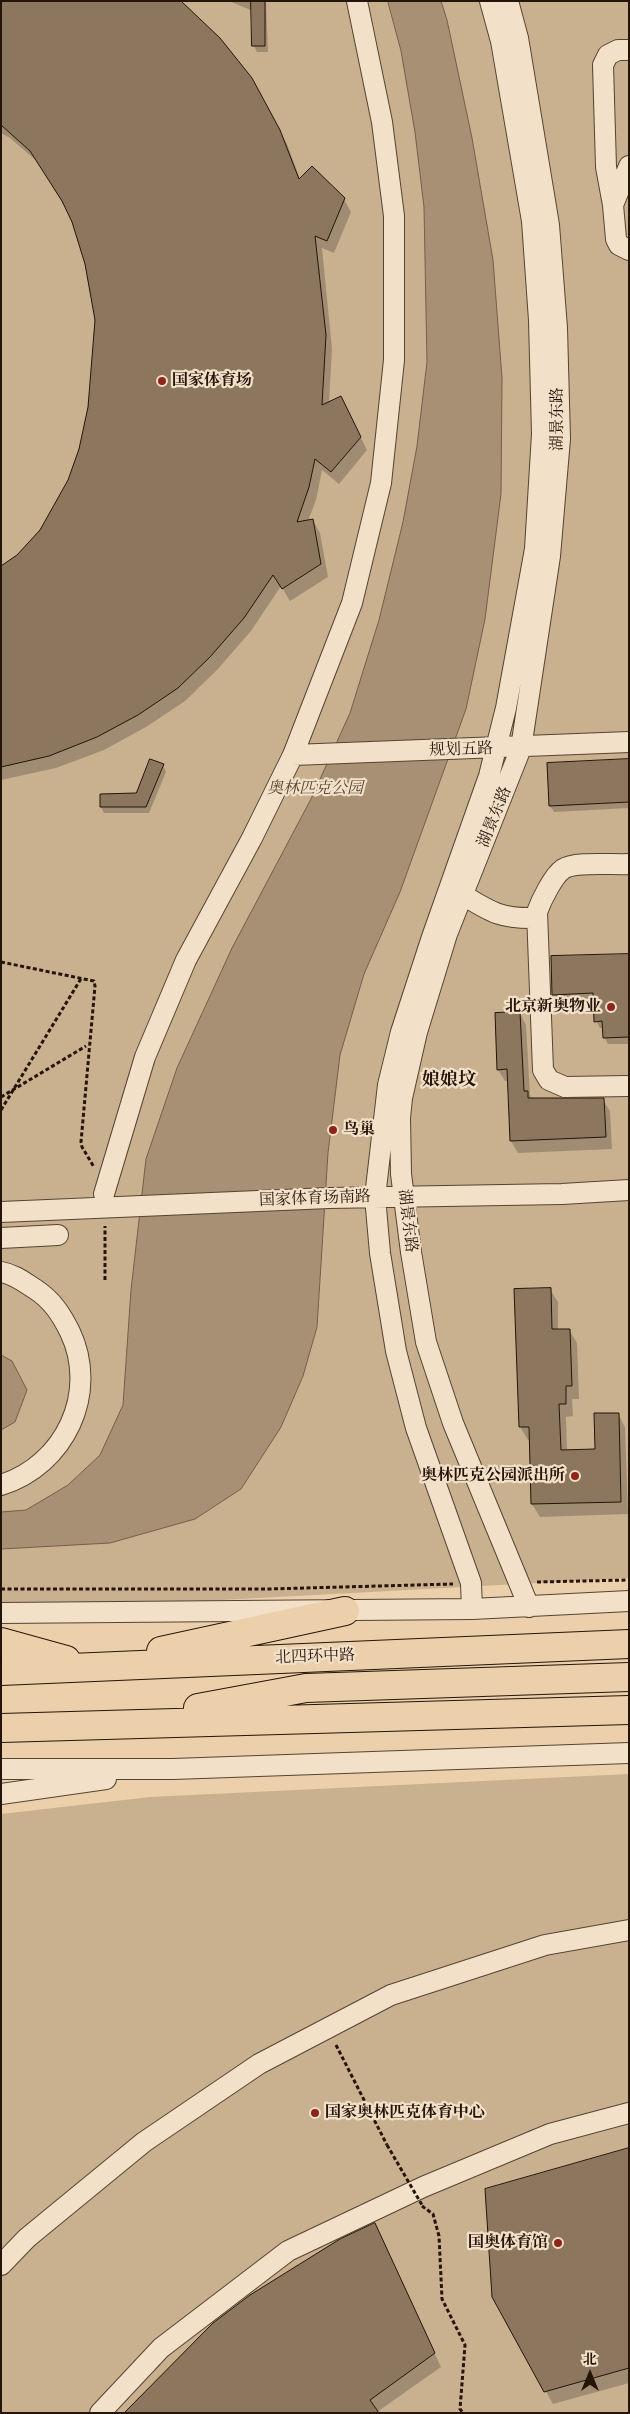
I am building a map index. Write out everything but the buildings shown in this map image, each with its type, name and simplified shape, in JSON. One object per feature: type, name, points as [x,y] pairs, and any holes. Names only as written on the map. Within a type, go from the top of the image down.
[{"type":"highway","points":[[1,1642],[87,1666],[346,1611]]},
{"type":"highway","name":"北四环中路","points":[[1,1671],[629,1644]]},
{"type":"highway","points":[[110,1724],[306,1688],[616,1677]]},
{"type":"highway","points":[[1,1728],[629,1710]]},
{"type":"street","points":[[104,1200],[145,1057],[186,960],[252,838],[293,755],[352,603],[381,483],[394,360],[394,216],[382,122],[357,1]]},
{"type":"street","name":"湖景东路","points":[[472,1609],[471,1584],[416,1428],[396,1351],[380,1253],[374,1197],[388,1085],[401,1032],[432,937],[478,811],[496,749],[506,708],[535,549],[542,434],[540,320],[532,222],[503,50],[490,1]]},
{"type":"street","name":"湖景东路","points":[[508,1],[518,38],[549,225],[557,328],[560,439],[550,556],[521,748],[447,934],[417,1032],[402,1098],[400,1118],[401,1174],[411,1252],[426,1342],[452,1423],[521,1583],[529,1607]]},
{"type":"street","points":[[629,50],[618,50],[608,55],[603,64],[606,167],[613,205],[616,239],[619,245],[629,250]]},
{"type":"street","points":[[613,205],[629,166]]},
{"type":"street","name":"规划五路","points":[[293,755],[496,749],[629,742]]},
{"type":"street","points":[[629,864],[576,866],[563,869],[541,898],[537,918],[543,1070],[549,1080],[564,1087],[629,1086]]},
{"type":"street","points":[[463,895],[494,914],[515,919],[537,918]]},
{"type":"street","name":"国家体育场南路","points":[[1,1212],[104,1200],[131,1206],[329,1198],[562,1194],[629,1190]]},
{"type":"street","points":[[1,1238],[58,1235]]},
{"type":"street","points":[[1,1272],[12,1274],[50,1298],[65,1321],[76,1344],[82,1373],[79,1404],[68,1431],[49,1456],[19,1479],[1,1485]]},
{"type":"street","points":[[1,1614],[472,1609],[629,1601]]},
{"type":"street","points":[[1,1769],[173,1770],[629,1753]]},
{"type":"street","points":[[1,1794],[173,1770]]},
{"type":"street","points":[[1,2265],[27,2238],[144,2142],[259,2064],[400,1992],[545,1945],[629,1930]]},
{"type":"street","points":[[100,2413],[162,2348],[288,2251],[423,2186],[550,2134],[629,2113]]},
{"type":"path","points":[[1,962],[94,981],[81,1142],[101,1178],[104,1200],[105,1280]]},
{"type":"path","points":[[1,1110],[82,978]]},
{"type":"path","points":[[1,1097],[86,1046]]},
{"type":"path","points":[[521,1583],[629,1580]]},
{"type":"path","points":[[1,1589],[268,1589],[471,1584]]},
{"type":"path","points":[[327,2028],[388,2145],[422,2205],[433,2214],[439,2236],[442,2299],[465,2345],[460,2409],[463,2413]]},
{"type":"green space","name":"奥林匹克公园","points":[[1,1],[629,1],[629,1578],[1,1612]]},
{"type":"green space","name":"国家奥林匹克体育中心","points":[[629,1774],[629,2413],[1,2413],[1,1814],[150,1797]]},
{"type":"shaded area","points":[[388,1],[441,1],[447,20],[472,138],[493,260],[502,378],[501,494],[485,619],[466,709],[400,892],[364,974],[340,1055],[328,1153],[317,1327],[303,1376],[281,1427],[241,1489],[195,1519],[110,1543],[1,1549],[1,1512],[26,1510],[68,1485],[100,1455],[123,1405],[131,1290],[146,1159],[177,1068],[232,948],[311,799],[350,713],[379,620],[403,522],[417,446],[427,362],[424,207],[415,132],[401,51]]},
{"type":"shaded area","points":[[1,1355],[12,1361],[27,1390],[15,1422],[1,1430]]},
{"type":"place","name":"国家体育场","points":[[162,381]]},
{"type":"place","name":"北京新奥物业","points":[[611,1007]]},
{"type":"place","name":"鸟巢","points":[[333,1130]]},
{"type":"place","name":"奥林匹克公园派出所","points":[[575,1476]]},
{"type":"place","name":"国家奥林匹克体育中心","points":[[315,2113]]},
{"type":"place","name":"国奥体育馆","points":[[558,2243]]},
{"type":"district","name":"娘娘坟","points":[[449,1080]]}]
